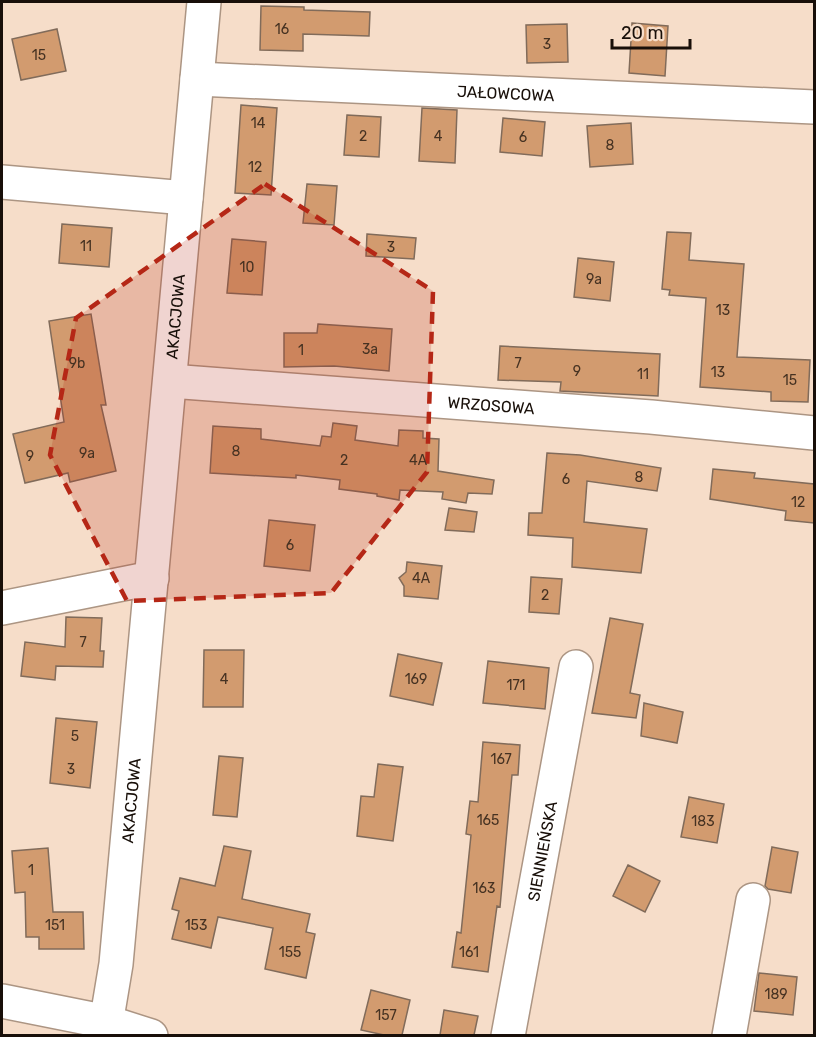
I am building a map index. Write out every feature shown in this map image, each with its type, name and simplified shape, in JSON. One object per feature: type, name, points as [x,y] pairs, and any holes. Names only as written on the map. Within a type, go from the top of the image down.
[{"type":"street","name":"AKACJOWA","points":[[106,1029],[116,964],[204,2]]},
{"type":"street","name":"JAŁOWCOWA","points":[[197,79],[814,107]]},
{"type":"street","points":[[2,182],[186,198]]},
{"type":"street","name":"WRZOSOWA","points":[[170,381],[651,417],[814,433]]},
{"type":"street","points":[[2,608],[152,578]]},
{"type":"street","name":"SIENNIEŃSKA","points":[[508,1035],[576,668]]},
{"type":"street","points":[[729,1035],[753,900]]},
{"type":"street","points":[[2,1000],[106,1029],[151,1035]]},
{"type":"highlighted area","points":[[265,184],[433,291],[427,472],[331,593],[127,601],[50,455],[76,318]]},
{"type":"building","points":[[261,6],[370,12],[369,36],[303,34],[303,51],[260,50]]},
{"type":"building","points":[[632,23],[668,26],[665,76],[629,73]]},
{"type":"building","points":[[567,24],[568,62],[527,63],[526,25]]},
{"type":"building","points":[[57,29],[66,71],[21,80],[12,39]]},
{"type":"building","points":[[241,105],[277,108],[271,195],[235,193]]},
{"type":"building","points":[[422,108],[457,110],[455,163],[419,161]]},
{"type":"building","points":[[347,115],[381,117],[379,157],[344,155]]},
{"type":"building","points":[[503,118],[545,122],[542,156],[500,152]]},
{"type":"building","points":[[631,123],[633,164],[590,167],[587,126]]},
{"type":"building","points":[[307,184],[337,186],[334,225],[303,223]]},
{"type":"building","points":[[62,224],[112,228],[109,267],[59,263]]},
{"type":"building","points":[[667,232],[691,233],[689,260],[744,264],[737,357],[810,360],[808,402],[771,401],[771,392],[700,387],[706,298],[669,295],[670,290],[662,289]]},
{"type":"building","points":[[367,234],[416,238],[414,259],[366,256]]},
{"type":"building","points":[[232,239],[266,242],[262,295],[227,293]]},
{"type":"building","points":[[578,258],[614,262],[610,301],[574,297]]},
{"type":"building","points":[[91,314],[106,405],[101,405],[116,471],[70,482],[68,473],[25,483],[13,434],[64,422],[49,321]]},
{"type":"building","points":[[318,324],[392,329],[389,371],[334,366],[284,367],[284,333],[317,333]]},
{"type":"building","points":[[500,346],[660,354],[658,396],[560,391],[561,382],[498,380]]},
{"type":"building","points":[[333,423],[357,426],[355,440],[398,446],[399,430],[423,431],[423,438],[439,439],[438,471],[494,480],[492,494],[468,493],[466,503],[442,499],[443,492],[400,490],[399,500],[377,496],[377,494],[339,489],[340,480],[296,475],[296,478],[210,473],[213,426],[261,429],[261,439],[320,446],[322,436],[331,437]]},
{"type":"building","points":[[547,453],[580,455],[661,468],[657,491],[587,481],[584,522],[647,529],[641,573],[572,567],[573,538],[528,535],[529,513],[542,513]]},
{"type":"building","points":[[713,469],[755,473],[754,478],[814,484],[814,523],[785,520],[786,511],[710,499]]},
{"type":"building","points":[[449,508],[477,512],[474,532],[445,530]]},
{"type":"building","points":[[269,520],[315,525],[310,571],[264,566]]},
{"type":"building","points":[[407,562],[442,566],[438,599],[404,596],[404,586],[399,578],[406,572]]},
{"type":"building","points":[[531,577],[562,579],[559,614],[529,612]]},
{"type":"building","points":[[66,617],[102,618],[100,651],[104,651],[103,667],[56,666],[55,680],[21,676],[25,642],[65,647]]},
{"type":"building","points":[[610,618],[643,624],[630,693],[640,695],[636,718],[592,713]]},
{"type":"building","points":[[204,650],[244,650],[243,707],[203,707]]},
{"type":"building","points":[[398,654],[442,663],[433,705],[390,696]]},
{"type":"building","points":[[488,661],[549,668],[545,709],[483,703]]},
{"type":"building","points":[[644,703],[683,712],[677,743],[641,736]]},
{"type":"building","points":[[56,718],[97,722],[90,788],[50,783]]},
{"type":"building","points":[[483,742],[520,745],[518,775],[512,775],[500,907],[497,906],[488,972],[452,967],[457,932],[461,933],[471,835],[466,834],[470,801],[478,802]]},
{"type":"building","points":[[219,756],[243,758],[237,817],[213,815]]},
{"type":"building","points":[[378,764],[403,767],[393,841],[357,836],[361,796],[374,797]]},
{"type":"building","points":[[689,797],[724,804],[717,843],[681,837]]},
{"type":"building","points":[[224,846],[251,851],[242,899],[310,914],[306,932],[315,934],[306,978],[265,969],[273,928],[218,917],[211,948],[172,939],[179,911],[172,909],[180,878],[215,886]]},
{"type":"building","points":[[772,847],[798,852],[791,893],[768,889],[765,886]]},
{"type":"building","points":[[48,848],[53,912],[83,912],[84,949],[39,949],[39,937],[26,937],[25,892],[15,893],[12,851]]},
{"type":"building","points":[[628,865],[660,881],[645,912],[613,896]]},
{"type":"building","points":[[759,973],[797,977],[793,1015],[754,1011]]},
{"type":"building","points":[[371,990],[410,1000],[402,1035],[384,1035],[361,1030]]},
{"type":"building","points":[[444,1010],[478,1016],[474,1035],[440,1035]]}]
